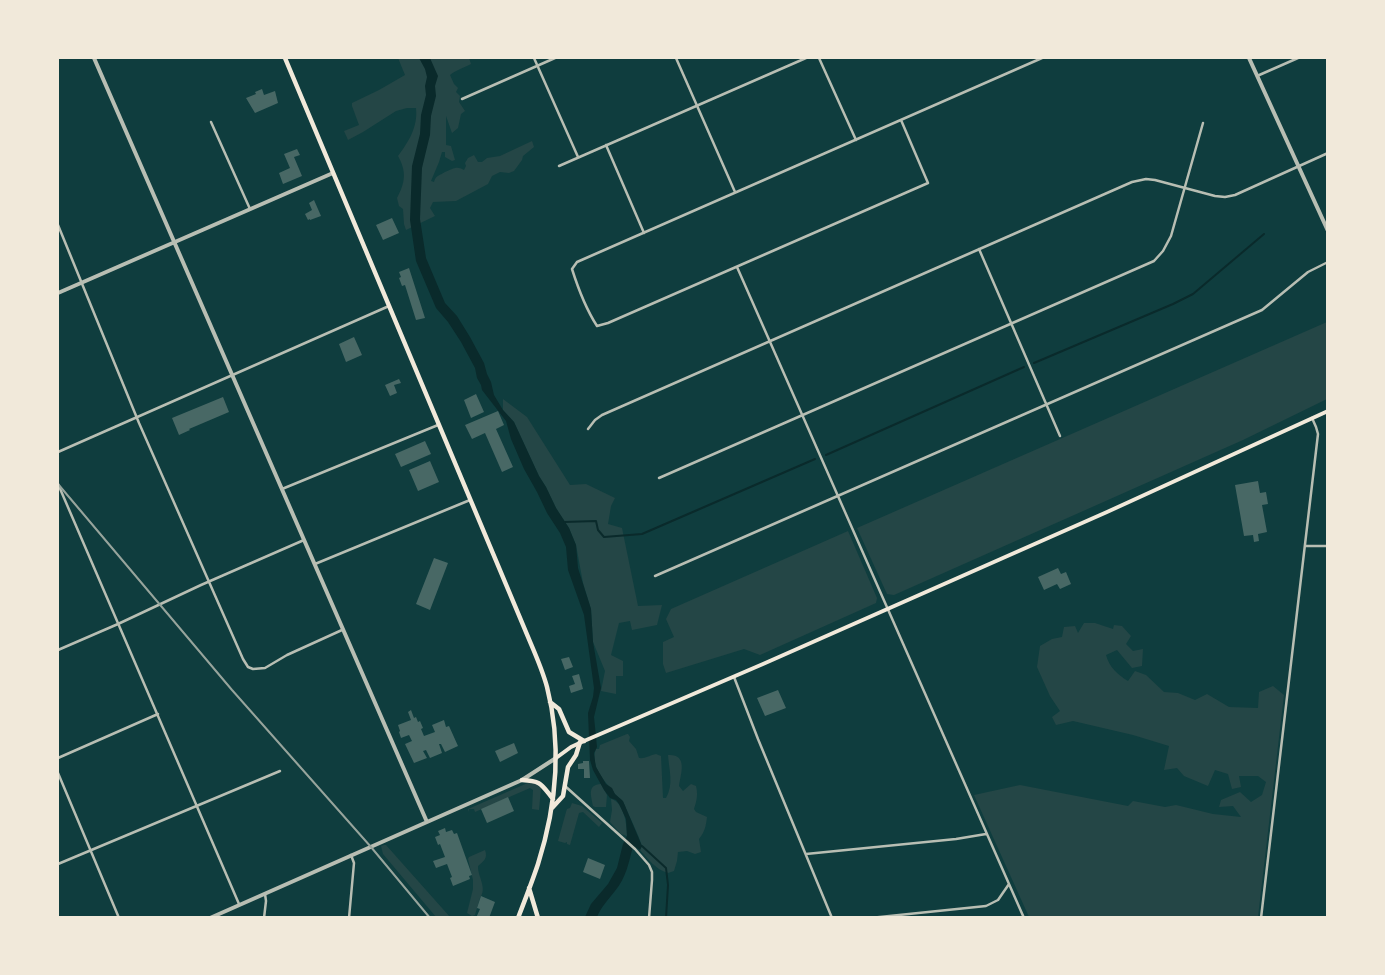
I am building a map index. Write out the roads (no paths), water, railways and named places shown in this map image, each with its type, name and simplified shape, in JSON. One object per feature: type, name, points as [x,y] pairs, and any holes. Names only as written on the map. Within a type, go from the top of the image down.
[{"type":"main road","points":[[285,58],[543,674],[555,730],[556,758],[553,799],[538,863],[519,917]]},
{"type":"main road","points":[[556,758],[582,742],[607,730],[734,677],[1116,508],[1328,411]]},
{"type":"main road","points":[[550,702],[559,709],[569,732],[582,742]]},
{"type":"main road","points":[[552,809],[564,796],[568,768],[582,742]]},
{"type":"main road","points":[[522,780],[536,781],[553,799]]},
{"type":"main road","points":[[529,887],[538,918]]},
{"type":"street","points":[[94,58],[427,822]]},
{"type":"street","points":[[534,58],[578,157]]},
{"type":"street","points":[[462,98],[555,58]]},
{"type":"street","points":[[676,58],[735,192]]},
{"type":"street","points":[[559,166],[806,58]]},
{"type":"street","points":[[819,58],[856,140]]},
{"type":"street","points":[[901,120],[928,183],[608,323],[597,326],[572,268],[578,262],[1042,58]]},
{"type":"street","points":[[1249,58],[1328,231]]},
{"type":"street","points":[[1258,76],[1298,58]]},
{"type":"street","points":[[211,122],[250,209]]},
{"type":"street","points":[[659,478],[1154,261],[1167,245],[1203,123]]},
{"type":"street","points":[[606,145],[644,233]]},
{"type":"street","points":[[588,429],[602,415],[1132,182],[1155,180],[1224,197],[1236,195],[1328,154]]},
{"type":"street","points":[[58,293],[333,173]]},
{"type":"street","points":[[58,225],[138,417],[248,667],[253,669],[265,668],[287,655],[342,630]]},
{"type":"street","points":[[979,249],[1060,436]]},
{"type":"street","points":[[655,576],[1262,310],[1308,272],[1328,262]]},
{"type":"street","points":[[737,267],[1024,918]]},
{"type":"street","points":[[58,452],[389,306]]},
{"type":"street","points":[[1261,918],[1318,434],[1312,418]]},
{"type":"street","points":[[282,489],[439,425]]},
{"type":"street","points":[[58,484],[239,904]]},
{"type":"street","points":[[314,564],[470,500]]},
{"type":"street","points":[[58,650],[304,540]]},
{"type":"street","points":[[1305,546],[1328,546]]},
{"type":"street","points":[[734,677],[832,918]]},
{"type":"street","points":[[58,758],[158,714]]},
{"type":"street","points":[[210,918],[522,780],[556,758]]},
{"type":"street","points":[[58,864],[280,771]]},
{"type":"street","points":[[58,773],[119,918]]},
{"type":"street","points":[[565,785],[635,849],[649,865],[652,872],[649,918]]},
{"type":"street","points":[[806,854],[956,839],[986,834]]},
{"type":"street","points":[[349,918],[354,863],[351,855]]},
{"type":"street","points":[[870,918],[986,906],[998,900],[1009,884]]},
{"type":"street","points":[[264,918],[265,893]]},
{"type":"waterway","points":[[1034,363],[1193,294],[1264,234]]},
{"type":"waterway","points":[[826,455],[1024,367]]},
{"type":"waterway","points":[[564,522],[596,521],[598,530],[604,537],[642,534],[815,459]]},
{"type":"waterway","points":[[642,846],[666,868],[668,885],[666,918]]},
{"type":"railway","points":[[58,484],[232,690],[371,847],[430,918]]}]
